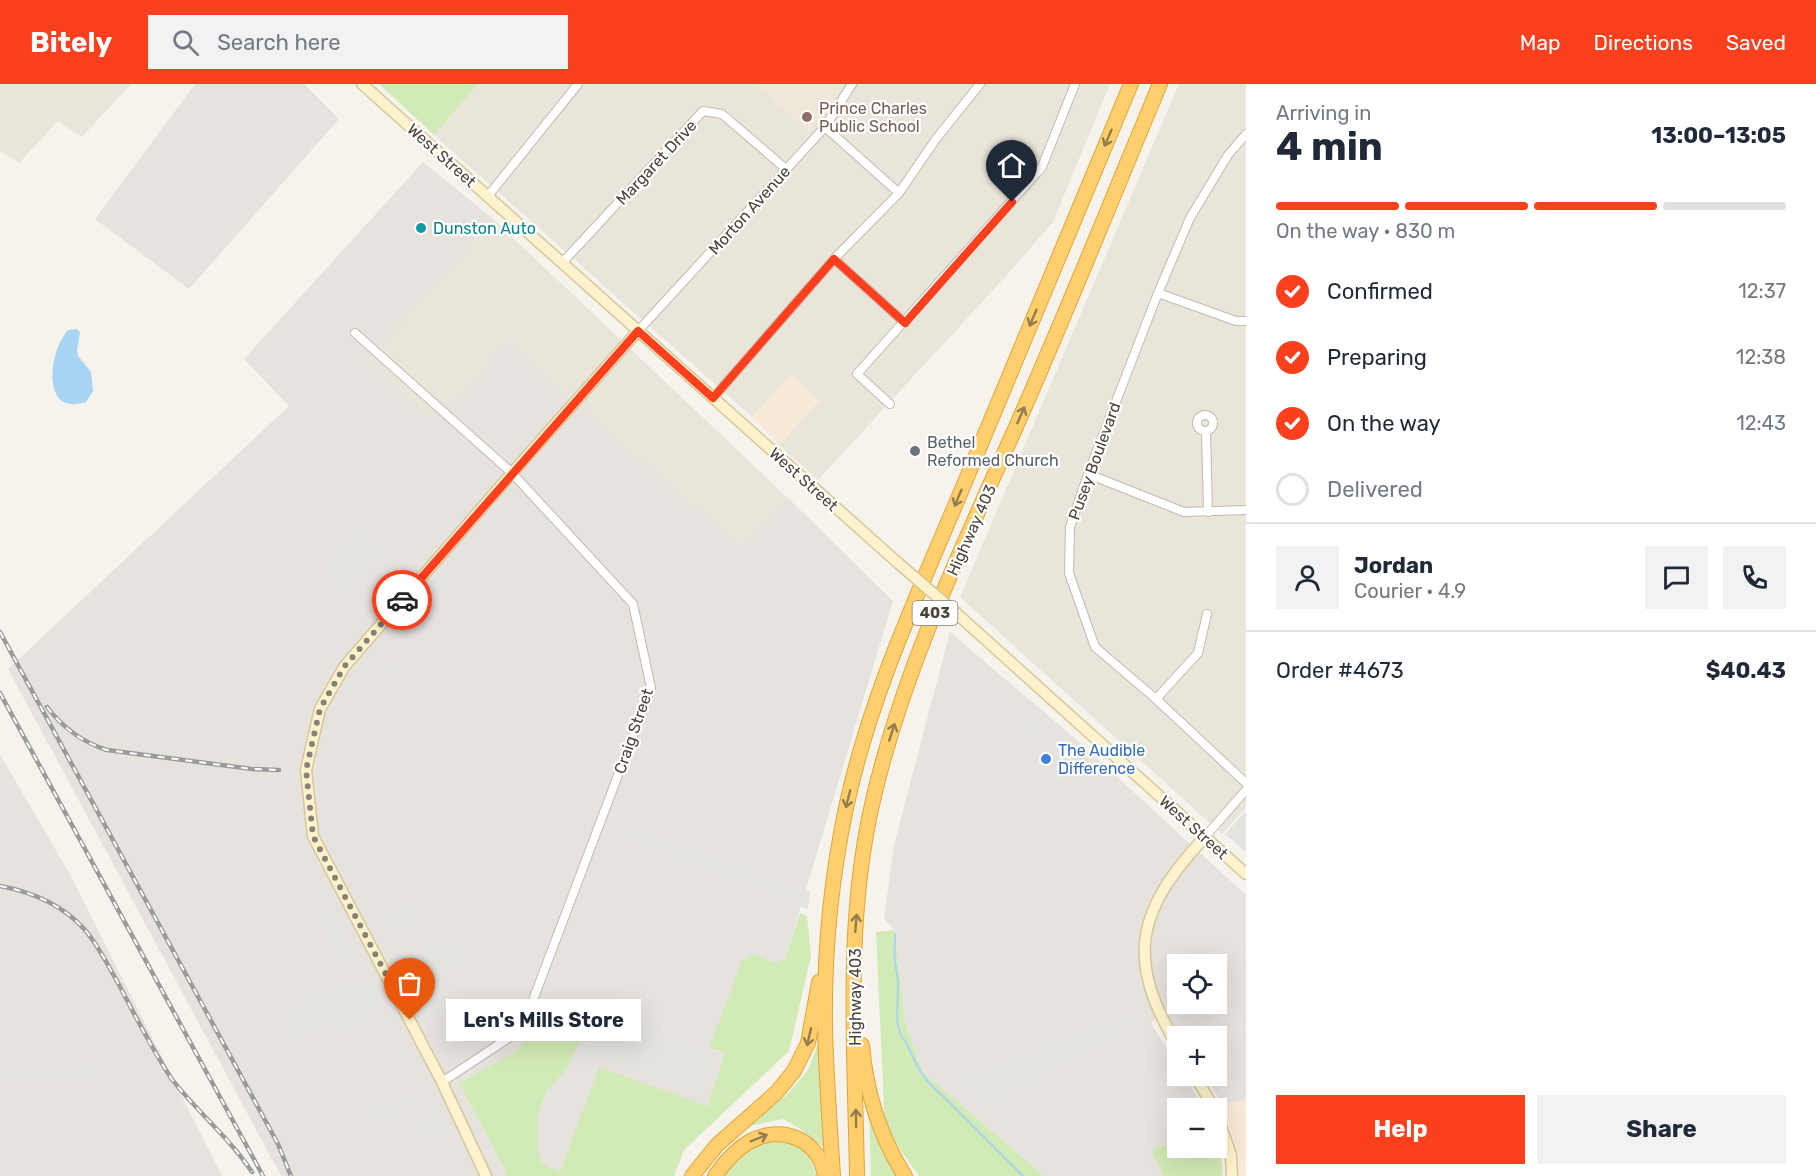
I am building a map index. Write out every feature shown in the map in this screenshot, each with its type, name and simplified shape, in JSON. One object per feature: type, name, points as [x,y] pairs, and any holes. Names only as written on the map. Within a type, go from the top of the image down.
[{"type":"highway","name":"Highway 403","points":[[833,1176],[825,1026],[828,939],[840,838],[868,723],[929,567],[1131,84]]},
{"type":"highway","name":"Highway 403","points":[[857,1176],[854,965],[862,857],[873,797],[915,662],[946,585],[1029,399],[1160,84]]},
{"type":"highway","points":[[692,1176],[717,1145],[776,1093],[802,1057],[808,1043],[821,958],[828,939]]},
{"type":"highway","points":[[854,965],[859,983],[862,1049],[874,1108],[886,1142],[905,1176]]},
{"type":"highway","points":[[715,1176],[726,1162],[747,1144],[771,1134],[795,1137],[811,1146],[818,1156],[825,1176]]},
{"type":"street","name":"West Street","points":[[362,84],[1246,874]]},
{"type":"street","points":[[488,196],[578,84]]},
{"type":"street","name":"Morton Avenue","points":[[638,331],[825,127],[852,84]]},
{"type":"street","points":[[713,398],[834,259],[899,193],[936,139],[980,84]]},
{"type":"street","points":[[890,404],[857,374],[905,323],[1042,167],[1075,84]]},
{"type":"street","name":"Margaret Drive","points":[[562,263],[702,111],[722,114],[786,170]]},
{"type":"street","points":[[825,127],[899,193]]},
{"type":"street","name":"Pusey Boulevard","points":[[1246,134],[1228,155],[1190,218],[1158,293],[1088,474],[1070,527],[1069,573],[1095,647],[1156,699],[1246,783]]},
{"type":"street","points":[[834,259],[905,323]]},
{"type":"street","points":[[1158,293],[1236,321],[1246,321]]},
{"type":"street","points":[[486,1176],[442,1082],[313,836],[306,770],[320,709],[344,667],[638,331]]},
{"type":"street","name":"Craig Street","points":[[354,333],[512,473],[633,604],[651,688],[530,1008],[510,1037],[442,1082]]},
{"type":"street","points":[[1206,432],[1208,512]]},
{"type":"street","points":[[1088,474],[1184,512],[1246,510]]},
{"type":"street","points":[[1156,699],[1198,653],[1207,614]]},
{"type":"street","points":[[1167,1029],[1151,995],[1146,976],[1144,945],[1154,906],[1171,877],[1246,790]]},
{"type":"street","points":[[1227,1144],[1231,1155],[1232,1176]]},
{"type":"shaded area","points":[[0,84],[131,84],[82,137],[58,121],[19,163],[0,151]]},
{"type":"shaded area","points":[[195,84],[304,84],[339,119],[189,289],[95,219]]},
{"type":"shaded area","points":[[478,84],[755,84],[809,131],[832,104],[842,84],[1110,84],[1053,222],[818,480],[779,445],[819,401],[791,375],[752,417],[434,135]]},
{"type":"shaded area","name":"Prince Charles Public School","points":[[755,84],[842,84],[832,104],[809,131]]},
{"type":"shaded area","points":[[1179,84],[1246,84],[1246,808],[1222,834],[960,597]]},
{"type":"shaded area","points":[[423,162],[493,219],[365,362],[435,422],[509,341],[580,408],[739,545],[788,498],[893,601],[785,959],[775,963],[753,954],[710,1049],[725,1053],[707,1106],[599,1068],[560,1173],[542,1163],[538,1151],[537,1114],[547,1091],[566,1070],[537,1026],[515,1052],[459,1083],[504,1168],[506,1176],[281,1176],[8,669],[289,406],[244,359]]},
{"type":"shaded area","points":[[493,219],[788,498],[739,545],[580,408],[509,341],[435,422],[364,362]]},
{"type":"shaded area","points":[[791,374],[819,401],[779,445],[752,417]]},
{"type":"shaded area","points":[[361,521],[392,549],[350,596],[319,568]]},
{"type":"shaded area","points":[[442,573],[456,586],[441,602],[427,590]]},
{"type":"shaded area","points":[[423,598],[437,612],[419,631],[410,623],[416,617],[411,612]]},
{"type":"shaded area","points":[[950,632],[1078,741],[1246,895],[1246,1099],[1227,1104],[1227,1098],[1219,1098],[1211,1086],[1227,1086],[1227,1026],[1174,1026],[1164,1012],[1151,1023],[1167,1049],[1167,1086],[1190,1086],[1198,1098],[1167,1098],[1167,1144],[1151,1151],[1164,1176],[1044,1176],[923,1072],[905,1022],[894,930],[884,918],[894,845]]},
{"type":"shaded area","points":[[387,655],[405,667],[391,688],[383,683],[379,690],[368,682]]},
{"type":"shaded area","points":[[1030,710],[1085,760],[1058,790],[1043,775],[1062,753],[1040,733],[1024,750],[1008,734]]},
{"type":"shaded area","points":[[0,754],[69,873],[222,1176],[0,1176]]},
{"type":"shaded area","points":[[1246,811],[1246,852],[1225,834]]},
{"type":"shaded area","points":[[628,822],[810,891],[808,909],[621,840]]},
{"type":"shaded area","points":[[366,874],[384,908],[413,894],[427,923],[393,941],[388,932],[383,930],[360,891],[358,879]]},
{"type":"shaded area","points":[[310,883],[320,901],[327,897],[358,957],[340,966],[307,903],[314,900],[311,895],[293,904],[288,894]]},
{"type":"shaded area","points":[[456,929],[472,964],[440,982],[455,1012],[431,1023],[420,1007],[422,999],[415,986],[409,983],[396,959]]},
{"type":"shaded area","points":[[1125,959],[1127,980],[1135,1003],[1121,1009],[1104,967]]},
{"type":"shaded area","points":[[347,974],[352,983],[361,978],[364,984],[373,980],[387,1008],[382,1011],[383,1014],[336,1038],[329,1026],[295,1043],[278,1010]]},
{"type":"shaded area","points":[[1139,1007],[1146,1024],[979,1115],[953,1079]]},
{"type":"shaded area","points":[[389,1014],[432,1098],[371,1129],[362,1111],[410,1087],[412,1092],[415,1090],[379,1019]]},
{"type":"shaded area","points":[[622,1017],[719,1055],[702,1100],[582,1054],[595,1021],[617,1029]]},
{"type":"shaded area","points":[[456,1018],[465,1034],[441,1047],[433,1031]]},
{"type":"shaded area","points":[[106,1064],[107,1079],[0,1084],[0,1068]]},
{"type":"shaded area","points":[[1246,1099],[1246,1176],[1239,1176],[1238,1152],[1227,1118],[1227,1104]]},
{"type":"shaded area","points":[[439,1110],[458,1145],[452,1149],[444,1134],[420,1147],[415,1138],[410,1140],[401,1124],[406,1122],[409,1127]]},
{"type":"green space","points":[[379,84],[478,84],[434,135]]},
{"type":"green space","points":[[800,913],[807,916],[811,956],[789,1051],[684,1150],[674,1176],[506,1176],[504,1168],[459,1083],[515,1052],[536,1026],[580,1041],[566,1070],[547,1091],[537,1114],[538,1151],[542,1163],[560,1172],[599,1067],[707,1106],[725,1053],[709,1048],[742,961],[753,954],[775,963],[785,959]]},
{"type":"green space","points":[[894,930],[905,1022],[923,1072],[1044,1176],[919,1176],[885,1128],[876,932]]},
{"type":"green space","points":[[824,1028],[825,1148],[783,1119],[745,1127],[786,1096],[808,1070]]},
{"type":"green space","points":[[869,1108],[902,1176],[871,1176]]},
{"type":"green space","points":[[787,1138],[807,1152],[817,1176],[724,1176],[737,1159],[750,1148],[766,1141]]},
{"type":"green space","points":[[1167,1144],[1167,1158],[1221,1158],[1223,1176],[1164,1176],[1151,1151]]},
{"type":"water","points":[[77,329],[80,332],[78,356],[91,372],[93,391],[86,402],[71,404],[61,400],[55,391],[53,366],[61,340],[68,330]]},
{"type":"waterway","points":[[895,934],[897,1014],[902,1037],[930,1085],[1023,1176]]},
{"type":"railway","points":[[0,632],[278,1144],[291,1176]]},
{"type":"railway","points":[[0,693],[263,1176]]},
{"type":"railway","points":[[47,707],[74,733],[89,743],[107,750],[252,769],[279,770]]},
{"type":"railway","points":[[0,886],[46,901],[67,913],[85,930],[102,955],[171,1078],[233,1147],[252,1172]]},
{"type":"way so far","points":[[402,600],[344,667],[320,709],[306,770],[313,836],[410,1020]]},
{"type":"place","name":"Prince Charles Public School","points":[[807,117]]},
{"type":"place","name":"Dunston Auto","points":[[421,228]]},
{"type":"place","name":"Bethel Reformed Church","points":[[915,451]]},
{"type":"place","name":"The Audible Difference","points":[[1046,759]]},
{"type":"place","name":"Len's Mills Store","points":[[410,1020]]},
{"type":"route","points":[[402,600],[638,331],[713,398],[834,259],[905,323],[1012,202]]}]
